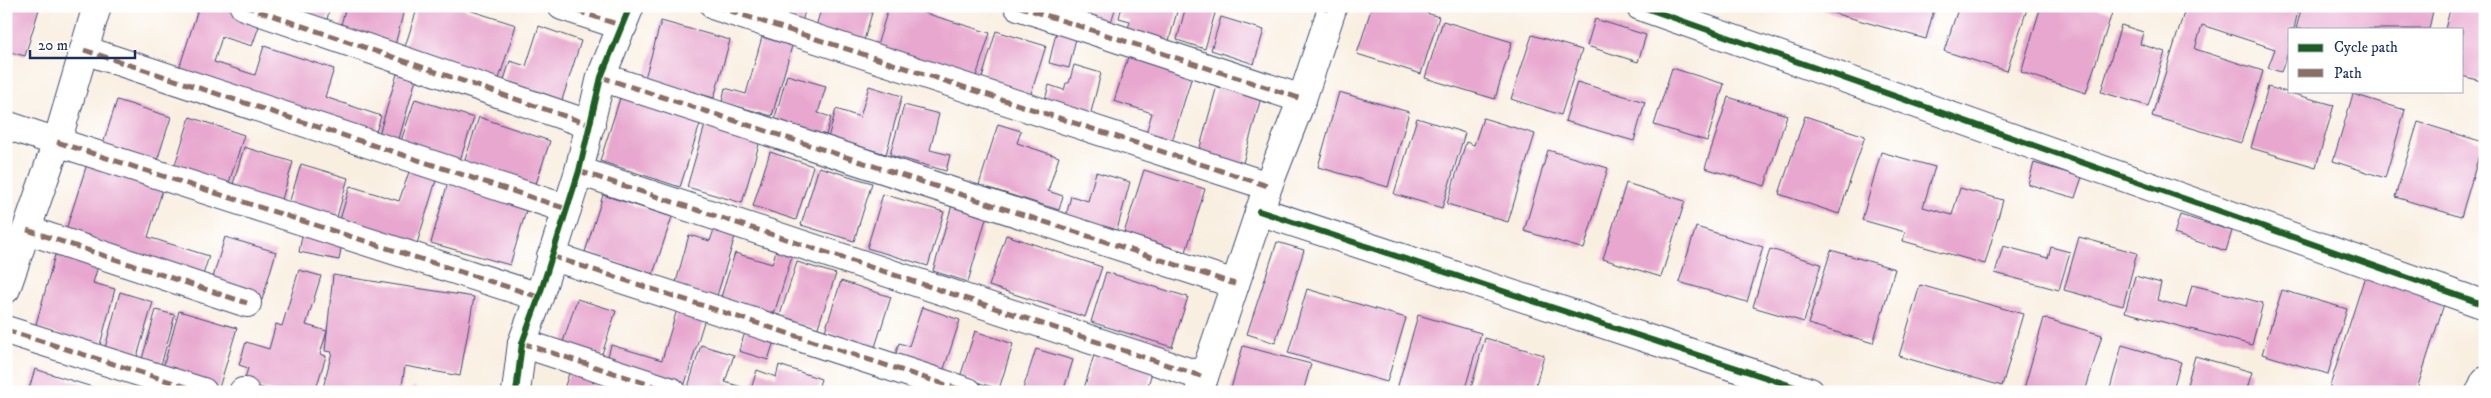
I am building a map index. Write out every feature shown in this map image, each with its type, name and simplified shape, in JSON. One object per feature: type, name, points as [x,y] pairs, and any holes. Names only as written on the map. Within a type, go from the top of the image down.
[{"type":"street","points":[[6,289],[58,142],[97,6]]},
{"type":"street","points":[[244,6],[591,125]]},
{"type":"street","points":[[516,392],[522,343],[579,171],[601,77],[626,16],[562,6]]},
{"type":"street","points":[[715,6],[1810,392]]},
{"type":"street","points":[[1018,6],[1302,99]]},
{"type":"street","points":[[1640,6],[2485,305]]},
{"type":"street","points":[[579,171],[1202,384],[1264,199],[1302,99],[1328,8]]},
{"type":"street","points":[[84,50],[567,209]]},
{"type":"street","points":[[601,77],[1235,284]]},
{"type":"street","points":[[6,125],[539,296]]},
{"type":"street","points":[[27,230],[247,303]]},
{"type":"street","points":[[551,256],[968,392]]},
{"type":"street","points":[[6,330],[203,392]]},
{"type":"street","points":[[522,343],[672,392]]},
{"type":"street","points":[[2480,392],[2485,381]]},
{"type":"building","points":[[6,6],[40,6],[25,56],[6,51]]},
{"type":"building","points":[[199,6],[225,6],[262,18],[252,46],[222,37],[214,62],[255,75],[264,46],[334,69],[325,97],[381,116],[374,138],[177,75]]},
{"type":"building","points":[[275,6],[330,6],[327,20]]},
{"type":"building","points":[[346,6],[405,6],[395,45],[340,29]]},
{"type":"building","points":[[418,6],[456,6],[516,25],[498,82],[403,53]]},
{"type":"building","points":[[763,6],[806,6],[801,27],[760,17]]},
{"type":"building","points":[[822,6],[874,6],[862,47],[814,33]]},
{"type":"building","points":[[889,6],[902,6],[990,33],[974,83],[875,52]]},
{"type":"building","points":[[1030,6],[1116,6],[1109,29]]},
{"type":"building","points":[[1122,6],[1178,8],[1167,48],[1126,37],[1130,21],[1119,18]]},
{"type":"building","points":[[1186,6],[1217,6],[1205,49],[1177,40]]},
{"type":"building","points":[[1372,6],[1405,6],[1439,17],[1421,74],[1357,54]]},
{"type":"building","points":[[1808,6],[1935,6],[1926,39]]},
{"type":"building","points":[[1959,6],[2028,6],[2007,71],[1944,51]]},
{"type":"building","points":[[2041,6],[2090,6],[2112,13],[2086,93],[2021,72]]},
{"type":"building","points":[[2186,6],[2299,6],[2294,28],[2288,28],[2288,53],[2281,72],[2268,68],[2275,49],[2202,25],[2195,49],[2263,71],[2241,143],[2152,116]]},
{"type":"building","points":[[2302,6],[2434,6],[2429,28],[2296,28]]},
{"type":"building","points":[[2451,6],[2485,7],[2485,82],[2464,77],[2464,28],[2445,28]]},
{"type":"building","points":[[1221,17],[1264,30],[1254,64],[1211,50]]},
{"type":"building","points":[[1595,19],[1646,35],[1638,62],[1587,46]]},
{"type":"building","points":[[661,21],[730,40],[714,98],[645,78]]},
{"type":"building","points":[[1443,21],[1512,42],[1495,99],[1425,78]]},
{"type":"building","points":[[2121,25],[2143,32],[2140,44],[2165,52],[2148,106],[2101,92]]},
{"type":"building","points":[[539,26],[581,41],[562,100],[504,80],[510,61],[526,66]]},
{"type":"building","points":[[1057,29],[1077,34],[1069,68],[1049,63]]},
{"type":"building","points":[[996,31],[1046,46],[1029,100],[980,85]]},
{"type":"building","points":[[1532,35],[1582,50],[1561,115],[1511,99]]},
{"type":"building","points":[[762,37],[792,46],[772,116],[722,102],[725,88],[746,94]]},
{"type":"building","points":[[1129,54],[1193,73],[1170,148],[1144,140],[1152,113],[1114,101]]},
{"type":"building","points":[[1074,65],[1101,73],[1089,120],[1043,107],[1049,85],[1064,90],[1066,83],[1069,83]]},
{"type":"building","points":[[1672,68],[1724,84],[1707,141],[1654,125]]},
{"type":"building","points":[[397,74],[416,79],[397,146],[377,141]]},
{"type":"building","points":[[787,75],[826,86],[818,113],[831,117],[826,135],[774,121]]},
{"type":"building","points":[[1218,82],[1262,94],[1241,170],[1197,158]]},
{"type":"building","points":[[1577,82],[1645,102],[1634,141],[1565,121]]},
{"type":"building","points":[[869,86],[902,96],[886,154],[828,138],[836,109],[860,117]]},
{"type":"building","points":[[2268,87],[2334,105],[2316,167],[2251,148]]},
{"type":"building","points":[[1339,92],[1409,112],[1388,187],[1318,167]]},
{"type":"building","points":[[2353,94],[2405,110],[2385,178],[2333,161]]},
{"type":"building","points":[[621,95],[701,121],[680,187],[600,161]]},
{"type":"building","points":[[1728,97],[1787,115],[1765,186],[1705,168]]},
{"type":"building","points":[[415,99],[474,118],[458,166],[399,147]]},
{"type":"building","points":[[117,100],[171,117],[156,164],[102,147]]},
{"type":"building","points":[[904,105],[939,114],[930,150],[950,155],[946,171],[890,155]]},
{"type":"building","points":[[1805,116],[1865,136],[1839,214],[1779,194]]},
{"type":"building","points":[[190,117],[244,135],[227,189],[173,171]]},
{"type":"building","points":[[479,117],[550,141],[534,190],[463,166]]},
{"type":"building","points":[[1417,118],[1465,133],[1442,208],[1394,194]]},
{"type":"building","points":[[1483,118],[1535,134],[1508,222],[1447,204],[1466,142],[1474,145]]},
{"type":"building","points":[[2418,122],[2483,142],[2461,217],[2395,197]]},
{"type":"building","points":[[998,124],[1021,131],[1017,143],[1059,157],[1048,191],[1063,196],[1059,210],[979,185]]},
{"type":"building","points":[[705,125],[760,141],[742,203],[687,187]]},
{"type":"building","points":[[244,147],[293,162],[280,206],[231,191]]},
{"type":"building","points":[[1548,150],[1608,168],[1584,249],[1524,231]]},
{"type":"building","points":[[770,152],[813,166],[796,220],[753,206]]},
{"type":"building","points":[[1881,152],[1935,167],[1923,207],[1952,215],[1960,188],[2003,200],[1985,264],[1903,241],[1905,232],[1862,220]]},
{"type":"building","points":[[2034,163],[2082,177],[2075,198],[2028,184]]},
{"type":"building","points":[[87,164],[163,188],[148,237],[209,256],[202,278],[64,236]]},
{"type":"building","points":[[301,164],[348,178],[335,224],[287,210]]},
{"type":"building","points":[[819,167],[872,183],[854,241],[801,225]]},
{"type":"building","points":[[410,169],[437,177],[416,247],[339,223],[350,186],[399,201]]},
{"type":"building","points":[[1144,170],[1205,189],[1186,252],[1124,233]]},
{"type":"building","points":[[1096,172],[1130,182],[1117,230],[1066,216],[1071,196],[1088,201]]},
{"type":"building","points":[[448,182],[528,204],[510,265],[431,243]]},
{"type":"building","points":[[1626,183],[1685,201],[1661,277],[1603,259]]},
{"type":"building","points":[[883,194],[944,212],[928,266],[867,248]]},
{"type":"building","points":[[603,195],[672,217],[653,274],[585,252]]},
{"type":"building","points":[[952,205],[987,215],[968,282],[933,271]]},
{"type":"building","points":[[2180,215],[2232,231],[2226,251],[2174,234]]},
{"type":"building","points":[[716,224],[737,230],[716,299],[675,286],[689,235],[710,241]]},
{"type":"building","points":[[1696,227],[1763,247],[1747,302],[1679,282]]},
{"type":"building","points":[[1006,235],[1102,267],[1085,317],[989,286]]},
{"type":"building","points":[[302,236],[342,243],[339,260],[299,252]]},
{"type":"building","points":[[225,237],[276,252],[262,300],[211,284]]},
{"type":"building","points":[[2079,237],[2137,253],[2123,306],[2064,290]]},
{"type":"building","points":[[780,238],[796,243],[773,317],[720,300],[735,253],[772,264]]},
{"type":"building","points":[[1277,242],[1304,250],[1275,343],[1247,334]]},
{"type":"building","points":[[2003,246],[2048,258],[2051,247],[2070,252],[2059,290],[1995,273]]},
{"type":"building","points":[[1770,249],[1821,264],[1804,322],[1753,307]]},
{"type":"building","points":[[1831,250],[1895,269],[1873,343],[1808,324]]},
{"type":"building","points":[[55,255],[98,266],[93,283],[115,289],[100,345],[35,328]]},
{"type":"building","points":[[797,262],[836,274],[817,330],[779,318]]},
{"type":"building","points":[[299,270],[321,276],[306,325],[327,331],[320,354],[326,356],[315,392],[275,392],[244,382],[248,368],[239,365],[246,342],[269,349],[276,324],[282,326]]},
{"type":"building","points":[[1106,272],[1188,297],[1172,347],[1091,322]]},
{"type":"building","points":[[333,275],[474,297],[460,376],[405,366],[401,392],[322,392],[332,352],[325,351]]},
{"type":"building","points":[[2135,276],[2161,283],[2157,300],[2186,308],[2192,285],[2263,303],[2252,345],[2125,312]]},
{"type":"building","points":[[2365,276],[2445,301],[2416,392],[2328,392]]},
{"type":"building","points":[[841,281],[891,297],[875,347],[825,331]]},
{"type":"building","points":[[1920,285],[2023,314],[2002,386],[1899,356]]},
{"type":"building","points":[[1307,289],[1406,318],[1387,382],[1288,353]]},
{"type":"building","points":[[2282,290],[2347,309],[2328,374],[2262,354]]},
{"type":"building","points":[[120,292],[153,302],[137,357],[105,348]]},
{"type":"building","points":[[577,299],[616,311],[600,360],[561,348]]},
{"type":"building","points":[[678,306],[706,315],[684,387],[606,364],[611,345],[662,360]]},
{"type":"building","points":[[922,307],[960,320],[943,372],[895,356],[899,343],[909,346]]},
{"type":"building","points":[[156,310],[175,315],[161,365],[142,359]]},
{"type":"building","points":[[179,311],[237,328],[219,388],[162,371]]},
{"type":"building","points":[[1418,315],[1481,333],[1464,392],[1405,392],[1397,389]]},
{"type":"building","points":[[2044,318],[2102,335],[2085,392],[2023,392]]},
{"type":"building","points":[[748,323],[777,332],[768,360],[739,351]]},
{"type":"building","points":[[975,331],[1013,344],[999,389],[960,377]]},
{"type":"building","points":[[1485,338],[1544,355],[1534,392],[1470,392]]},
{"type":"building","points":[[701,345],[734,355],[725,382],[745,388],[744,392],[702,392],[688,387]]},
{"type":"building","points":[[2122,345],[2181,362],[2172,392],[2109,392]]},
{"type":"building","points":[[1243,346],[1311,364],[1303,392],[1230,392]]},
{"type":"building","points":[[1096,348],[1154,366],[1146,392],[1083,392]]},
{"type":"building","points":[[1036,349],[1073,360],[1063,392],[1022,392]]},
{"type":"building","points":[[2195,356],[2252,372],[2246,392],[2185,392]]},
{"type":"building","points":[[572,364],[621,379],[617,392],[563,392]]},
{"type":"building","points":[[779,365],[821,379],[817,392],[750,392],[757,370],[776,377]]},
{"type":"building","points":[[35,369],[105,391],[105,392],[28,392]]},
{"type":"building","points":[[413,387],[429,391],[429,392],[411,392]]},
{"type":"marked path","points":[[244,6],[591,125]]},
{"type":"marked path","points":[[562,6],[623,26]]},
{"type":"marked path","points":[[715,6],[1268,186]]},
{"type":"marked path","points":[[1018,6],[1302,99]]},
{"type":"marked path","points":[[1319,6],[1332,11]]},
{"type":"marked path","points":[[84,50],[567,209]]},
{"type":"marked path","points":[[601,77],[1235,284]]},
{"type":"marked path","points":[[57,142],[539,297]]},
{"type":"marked path","points":[[579,171],[1204,377]]},
{"type":"marked path","points":[[27,230],[247,303]]},
{"type":"marked path","points":[[551,256],[968,392]]},
{"type":"marked path","points":[[6,330],[203,392]]},
{"type":"marked path","points":[[522,343],[672,392]]},
{"type":"cycle path","points":[[516,392],[522,343],[539,297],[579,171],[601,77],[630,6]]},
{"type":"cycle path","points":[[1640,6],[2485,305]]},
{"type":"cycle path","points":[[1259,211],[1810,392]]}]
